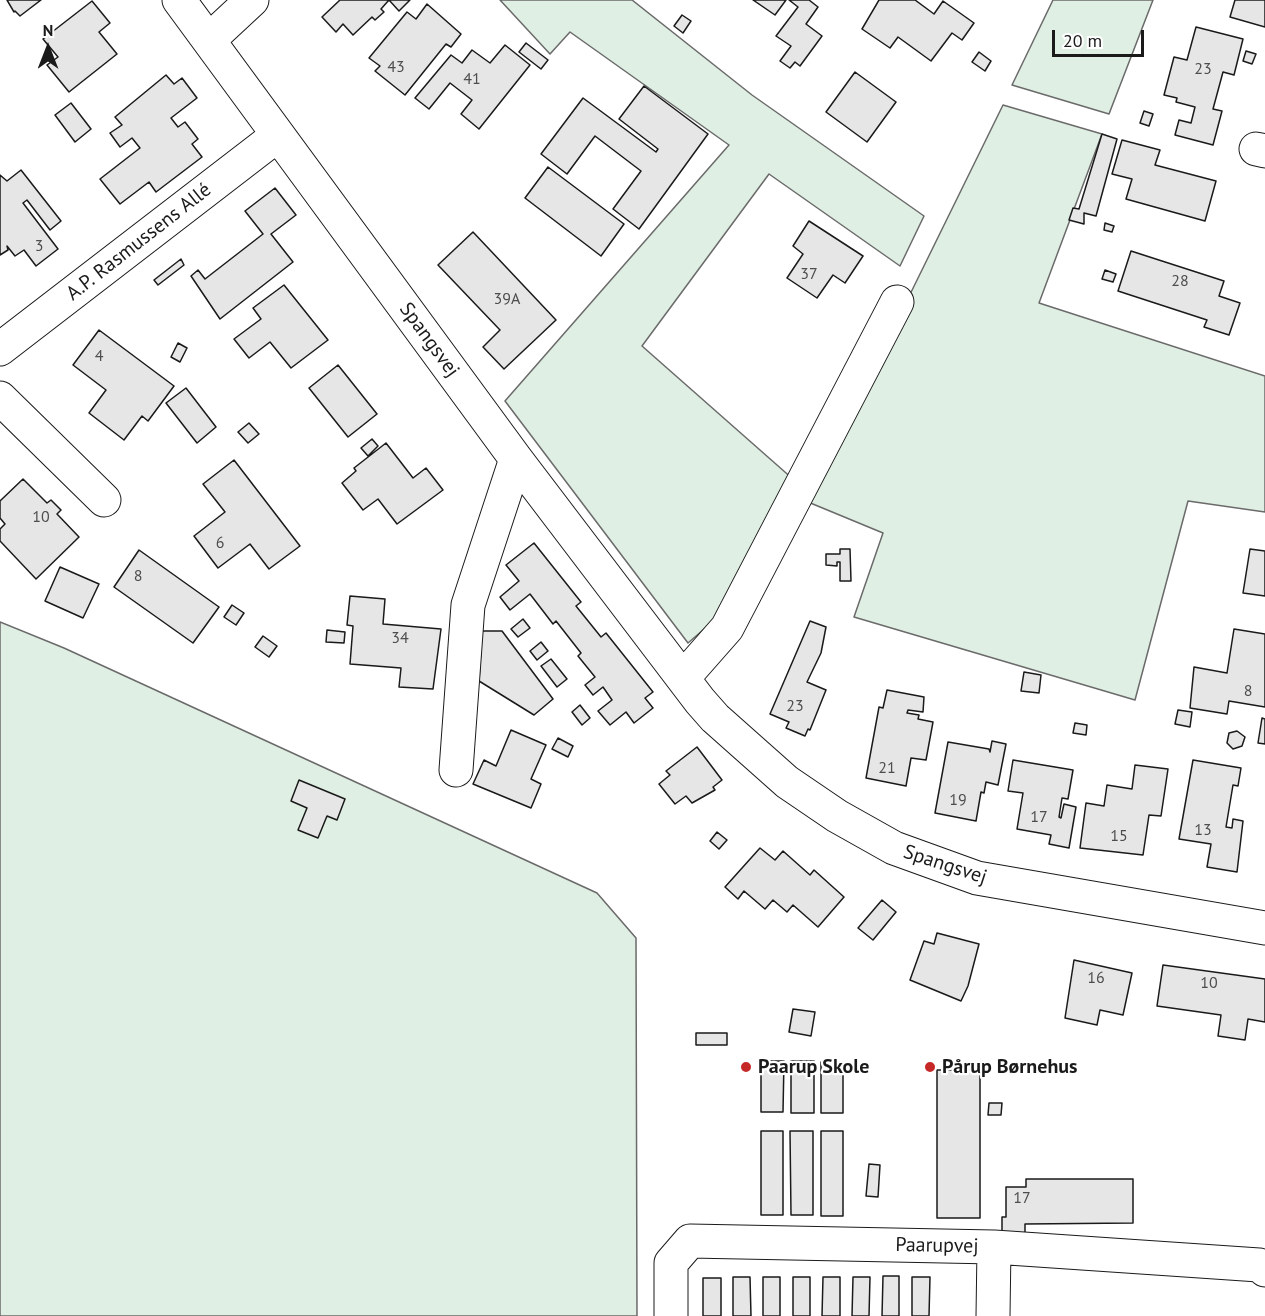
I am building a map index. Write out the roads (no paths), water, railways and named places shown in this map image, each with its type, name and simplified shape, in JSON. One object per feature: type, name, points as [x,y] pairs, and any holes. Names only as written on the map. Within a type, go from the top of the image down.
[{"type":"street","name":"Spangsvej","points":[[179,0],[516,459],[683,678],[715,718],[787,782],[837,816],[894,848],[976,878],[1265,928]]},
{"type":"street","points":[[208,40],[252,0]]},
{"type":"street","name":"A.P. Rasmussens Allé","points":[[0,349],[278,135]]},
{"type":"street","points":[[683,678],[727,628],[897,302]]},
{"type":"street","points":[[0,398],[104,500]]},
{"type":"street","points":[[456,770],[468,605],[516,459]]},
{"type":"street","name":"Paarupvej","points":[[671,1316],[671,1263],[690,1241],[994,1247],[1263,1266]]},
{"type":"street","points":[[993,1316],[994,1247]]},
{"type":"place","name":"Paarup Skole","points":[[746,1067]]},
{"type":"place","name":"Pårup Børnehus","points":[[930,1067]]}]
